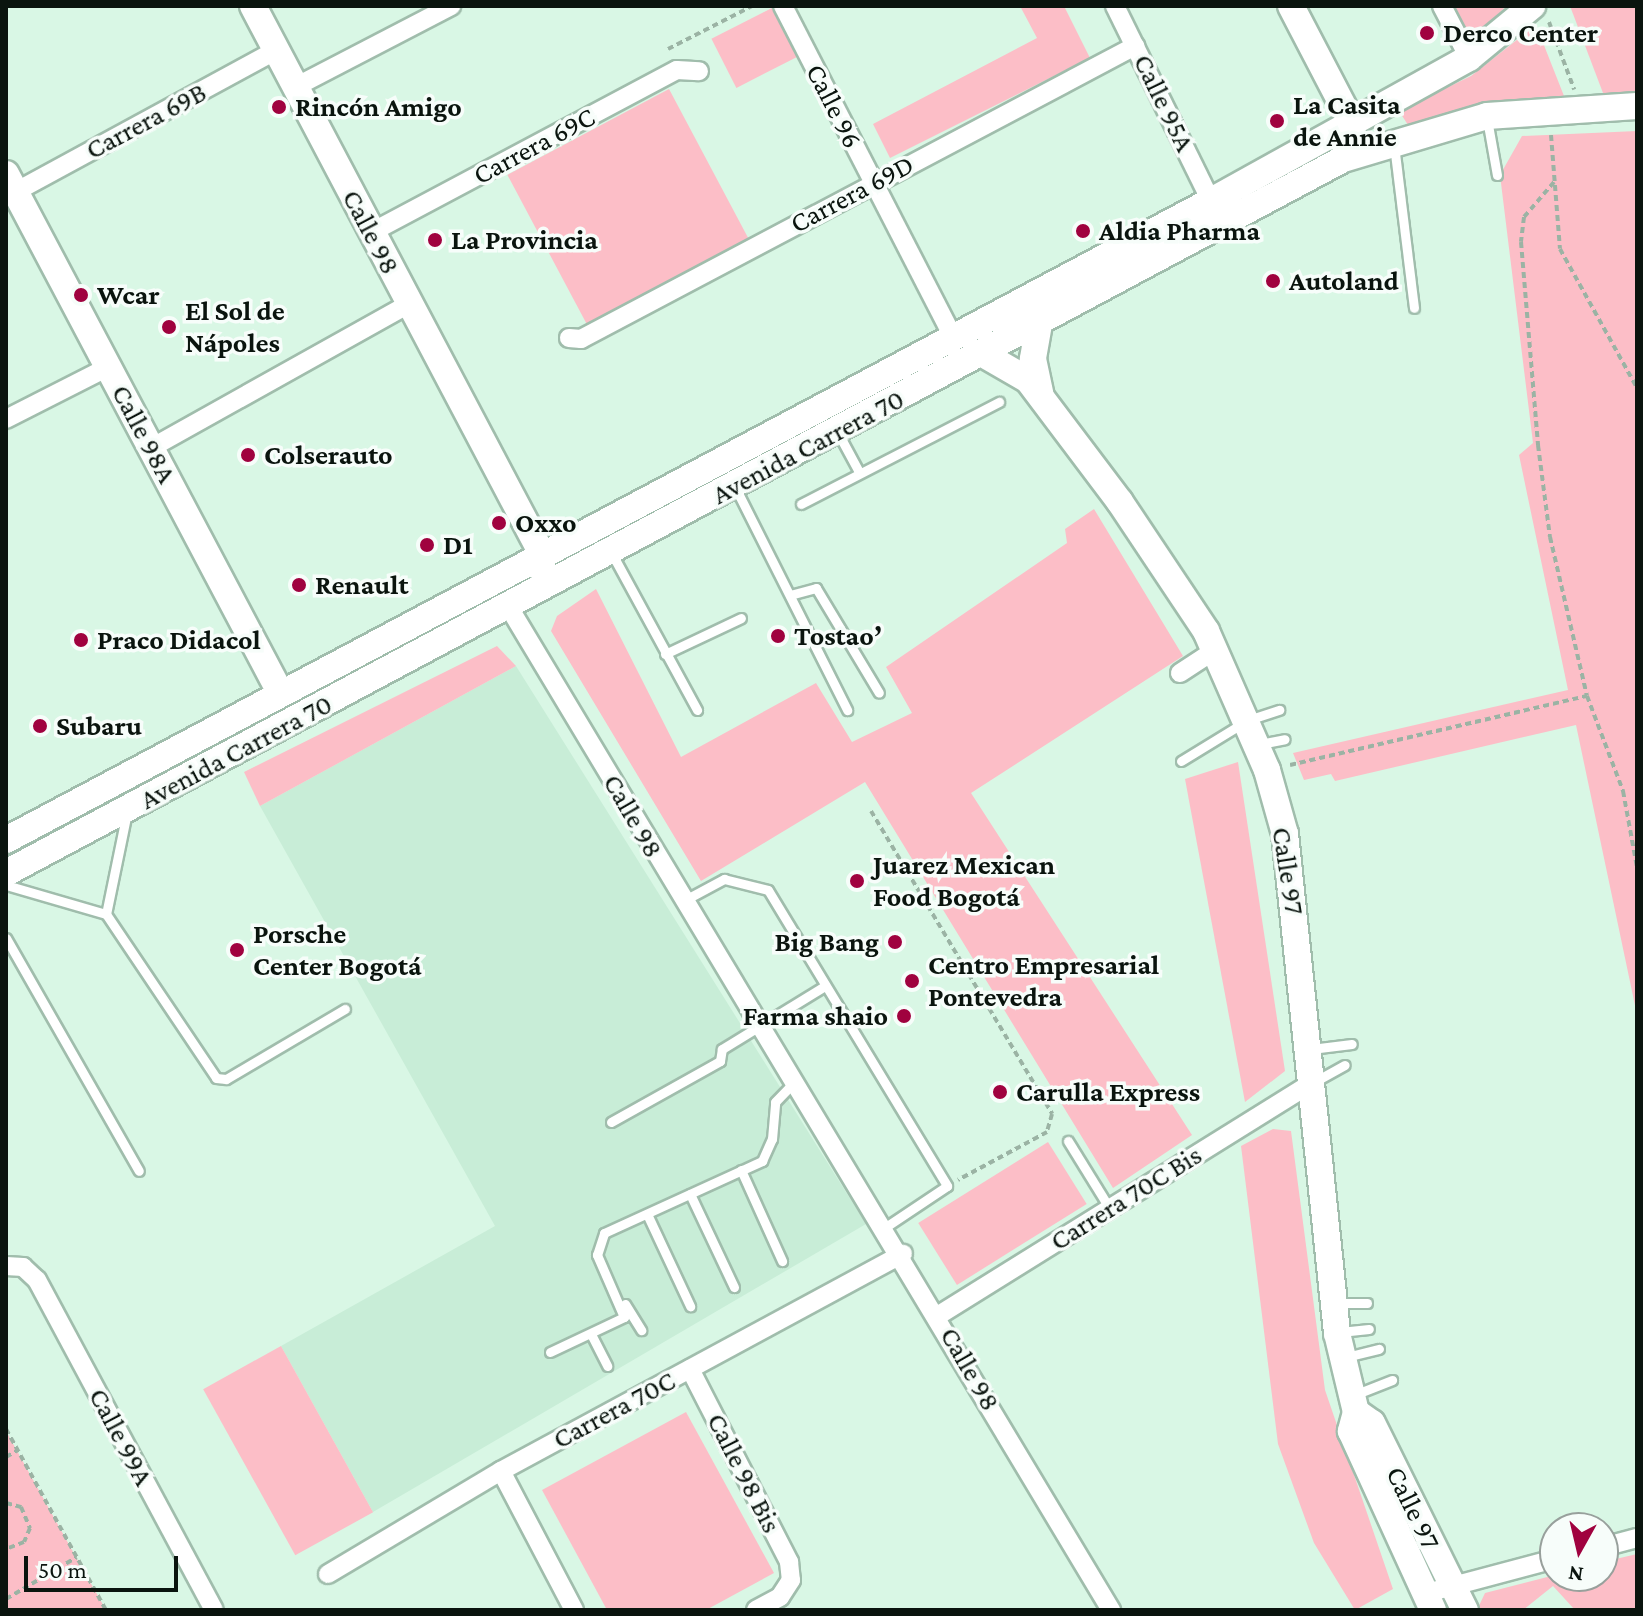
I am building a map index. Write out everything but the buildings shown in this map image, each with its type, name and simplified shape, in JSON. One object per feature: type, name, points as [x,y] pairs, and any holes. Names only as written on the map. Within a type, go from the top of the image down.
[{"type":"street","name":"Calle 98","points":[[253,6],[542,554]]},
{"type":"street","name":"Calle 96","points":[[783,6],[951,333]]},
{"type":"street","name":"Calle 95A","points":[[1115,6],[1211,201]]},
{"type":"street","points":[[1291,6],[1352,123],[1343,159]]},
{"type":"street","points":[[1442,6],[1469,58]]},
{"type":"street","name":"Avenida Carrera 70","points":[[8,838],[951,333],[1211,201],[1469,58],[1532,6]]},
{"type":"street","points":[[295,87],[444,8]]},
{"type":"street","name":"Carrera 69D","points":[[569,338],[581,339],[1135,46]]},
{"type":"street","name":"Carrera 69B","points":[[11,183],[276,50]]},
{"type":"street","name":"Carrera 69C","points":[[372,232],[677,70],[699,71]]},
{"type":"street","name":"Avenida Carrera 70","points":[[6,873],[510,609],[1343,159],[1487,116],[1580,106],[1637,106]]},
{"type":"street","name":"Calle 98A","points":[[11,183],[281,694]]},
{"type":"street","points":[[151,448],[409,304]]},
{"type":"street","name":"Calle 97","points":[[1039,324],[1033,359],[1040,393]]},
{"type":"street","name":"Calle 97","points":[[983,354],[1015,368],[1040,393],[1215,650],[1267,770],[1285,834],[1311,1049],[1335,1304],[1340,1345],[1354,1404],[1351,1431],[1428,1602]]},
{"type":"street","points":[[6,419],[108,367]]},
{"type":"street","points":[[510,609],[540,575],[542,554]]},
{"type":"street","name":"Calle 98","points":[[510,609],[683,901],[887,1226],[1111,1610]]},
{"type":"street","points":[[1180,673],[1215,650]]},
{"type":"street","name":"Carrera 70C Bis","points":[[939,1315],[1314,1082]]},
{"type":"street","name":"Carrera 70C","points":[[328,1574],[501,1471],[903,1254]]},
{"type":"street","name":"Calle 99A","points":[[14,1266],[37,1280],[214,1610]]},
{"type":"street","name":"Calle 98 Bis","points":[[690,1369],[789,1562],[791,1580],[780,1597],[756,1610]]},
{"type":"street","name":"Calle 97","points":[[1354,1404],[1372,1423],[1465,1610]]},
{"type":"street","points":[[501,1471],[574,1610]]},
{"type":"street","points":[[1428,1602],[1451,1586],[1539,1563]]},
{"type":"lane","points":[[1487,116],[1497,175]]},
{"type":"lane","points":[[1393,142],[1414,308]]},
{"type":"lane","points":[[801,504],[999,402]]},
{"type":"lane","points":[[837,432],[859,472]]},
{"type":"lane","points":[[735,487],[847,710]]},
{"type":"lane","points":[[611,552],[697,710]]},
{"type":"lane","points":[[790,595],[816,588],[879,693]]},
{"type":"lane","points":[[665,654],[741,618]]},
{"type":"lane","points":[[1181,761],[1252,732],[1279,710]]},
{"type":"lane","points":[[1252,732],[1285,739]]},
{"type":"lane","points":[[106,914],[128,809]]},
{"type":"lane","points":[[683,901],[724,879],[768,890],[947,1186],[887,1226]]},
{"type":"lane","points":[[6,885],[106,914],[220,1080],[345,1009]]},
{"type":"lane","points":[[6,938],[139,1171]]},
{"type":"lane","points":[[611,1122],[720,1061],[722,1049],[825,986]]},
{"type":"lane","points":[[1311,1049],[1352,1044]]},
{"type":"lane","points":[[1314,1082],[1345,1065]]},
{"type":"lane","points":[[641,1330],[625,1304],[598,1242],[647,1214],[741,1170],[770,1150],[775,1102],[795,1081]]},
{"type":"lane","points":[[1068,1141],[1110,1209]]},
{"type":"lane","points":[[741,1170],[782,1261]]},
{"type":"lane","points":[[690,1194],[734,1287]]},
{"type":"lane","points":[[647,1214],[690,1306]]},
{"type":"lane","points":[[1335,1304],[1367,1303]]},
{"type":"lane","points":[[550,1352],[618,1325],[625,1304]]},
{"type":"lane","points":[[1340,1345],[1369,1329]]},
{"type":"lane","points":[[591,1334],[607,1366]]},
{"type":"lane","points":[[1340,1345],[1379,1349]]},
{"type":"lane","points":[[1354,1404],[1392,1380]]},
{"type":"path","points":[[668,49],[752,6]]},
{"type":"path","points":[[1543,6],[1580,106]]},
{"type":"path","points":[[1551,126],[1560,249],[1637,388]]},
{"type":"path","points":[[1554,182],[1524,217],[1521,242],[1550,537],[1587,696],[1623,791],[1637,867]]},
{"type":"path","points":[[1267,770],[1587,696]]},
{"type":"path","points":[[871,811],[1052,1114],[1047,1132],[947,1186]]},
{"type":"path","points":[[6,1429],[106,1610]]},
{"type":"path","points":[[6,1457],[18,1450]]},
{"type":"path","points":[[6,1503],[21,1507],[30,1528],[24,1542],[6,1549]]},
{"type":"path","points":[[6,1599],[77,1557]]},
{"type":"shaded area","points":[[1020,6],[1064,6],[1090,58],[890,158],[873,124],[1037,38]]},
{"type":"shaded area","points":[[1447,6],[1506,6],[1481,33],[1465,31]]},
{"type":"shaded area","points":[[1570,6],[1637,6],[1637,93],[1603,93]]},
{"type":"shaded area","points":[[772,8],[797,57],[736,88],[711,39]]},
{"type":"shaded area","points":[[1536,25],[1564,96],[1408,125],[1399,111],[1471,76]]},
{"type":"shaded area","points":[[669,89],[751,243],[589,329],[507,175]]},
{"type":"shaded area","points":[[1637,131],[1637,1015],[1576,725],[1335,781],[1331,774],[1304,780],[1293,753],[1568,690],[1519,455],[1533,443],[1500,175],[1522,136]]},
{"type":"shaded area","points":[[1094,509],[1183,656],[971,793],[1192,1135],[1113,1188],[865,782],[701,881],[551,631],[557,616],[596,589],[681,757],[816,683],[852,742],[912,713],[886,667],[1067,543],[1065,529]]},
{"type":"shaded area","points":[[497,646],[516,666],[260,806],[244,772]]},
{"type":"shaded area","points":[[516,666],[866,1224],[373,1512],[281,1346],[495,1226],[260,806]]},
{"type":"shaded area","points":[[1238,762],[1285,1071],[1245,1102],[1185,779]]},
{"type":"shaded area","points":[[1273,1129],[1291,1131],[1325,1390],[1393,1589],[1355,1610],[1314,1543],[1278,1444],[1241,1146]]},
{"type":"shaded area","points":[[1048,1142],[1087,1204],[957,1285],[918,1223]]},
{"type":"shaded area","points":[[281,1346],[373,1512],[295,1555],[203,1389]]},
{"type":"shaded area","points":[[686,1412],[774,1573],[706,1610],[607,1610],[542,1490]]},
{"type":"shaded area","points":[[6,1431],[77,1559],[106,1610],[6,1610]]},
{"type":"shaded area","points":[[1637,1554],[1637,1610],[1575,1610],[1558,1592],[1619,1592],[1619,1558]]},
{"type":"shaded area","points":[[1539,1579],[1539,1592],[1546,1592],[1523,1610],[1477,1610],[1485,1593]]},
{"type":"place","name":"Derco Center","points":[[1427,33]]},
{"type":"place","name":"Rincón Amigo","points":[[279,107]]},
{"type":"place","name":"La Casita de Annie","points":[[1277,121]]},
{"type":"place","name":"Aldia Pharma","points":[[1083,231]]},
{"type":"place","name":"La Provincia","points":[[435,240]]},
{"type":"place","name":"Autoland","points":[[1273,281]]},
{"type":"place","name":"Wcar","points":[[81,295]]},
{"type":"place","name":"El Sol de Nápoles","points":[[169,327]]},
{"type":"place","name":"Colserauto","points":[[248,455]]},
{"type":"place","name":"Oxxo","points":[[499,523]]},
{"type":"place","name":"D1","points":[[427,545]]},
{"type":"place","name":"Renault","points":[[299,585]]},
{"type":"place","name":"Tostao’","points":[[778,636]]},
{"type":"place","name":"Praco Didacol","points":[[81,640]]},
{"type":"place","name":"Subaru","points":[[40,726]]},
{"type":"place","name":"Juarez Mexican Food Bogotá","points":[[857,881]]},
{"type":"place","name":"Big Bang","points":[[895,942]]},
{"type":"place","name":"Porsche Center Bogotá","points":[[237,950]]},
{"type":"place","name":"Centro Empresarial Pontevedra","points":[[912,981]]},
{"type":"place","name":"Farma shaio","points":[[904,1016]]},
{"type":"place","name":"Carulla Express","points":[[1000,1092]]}]
